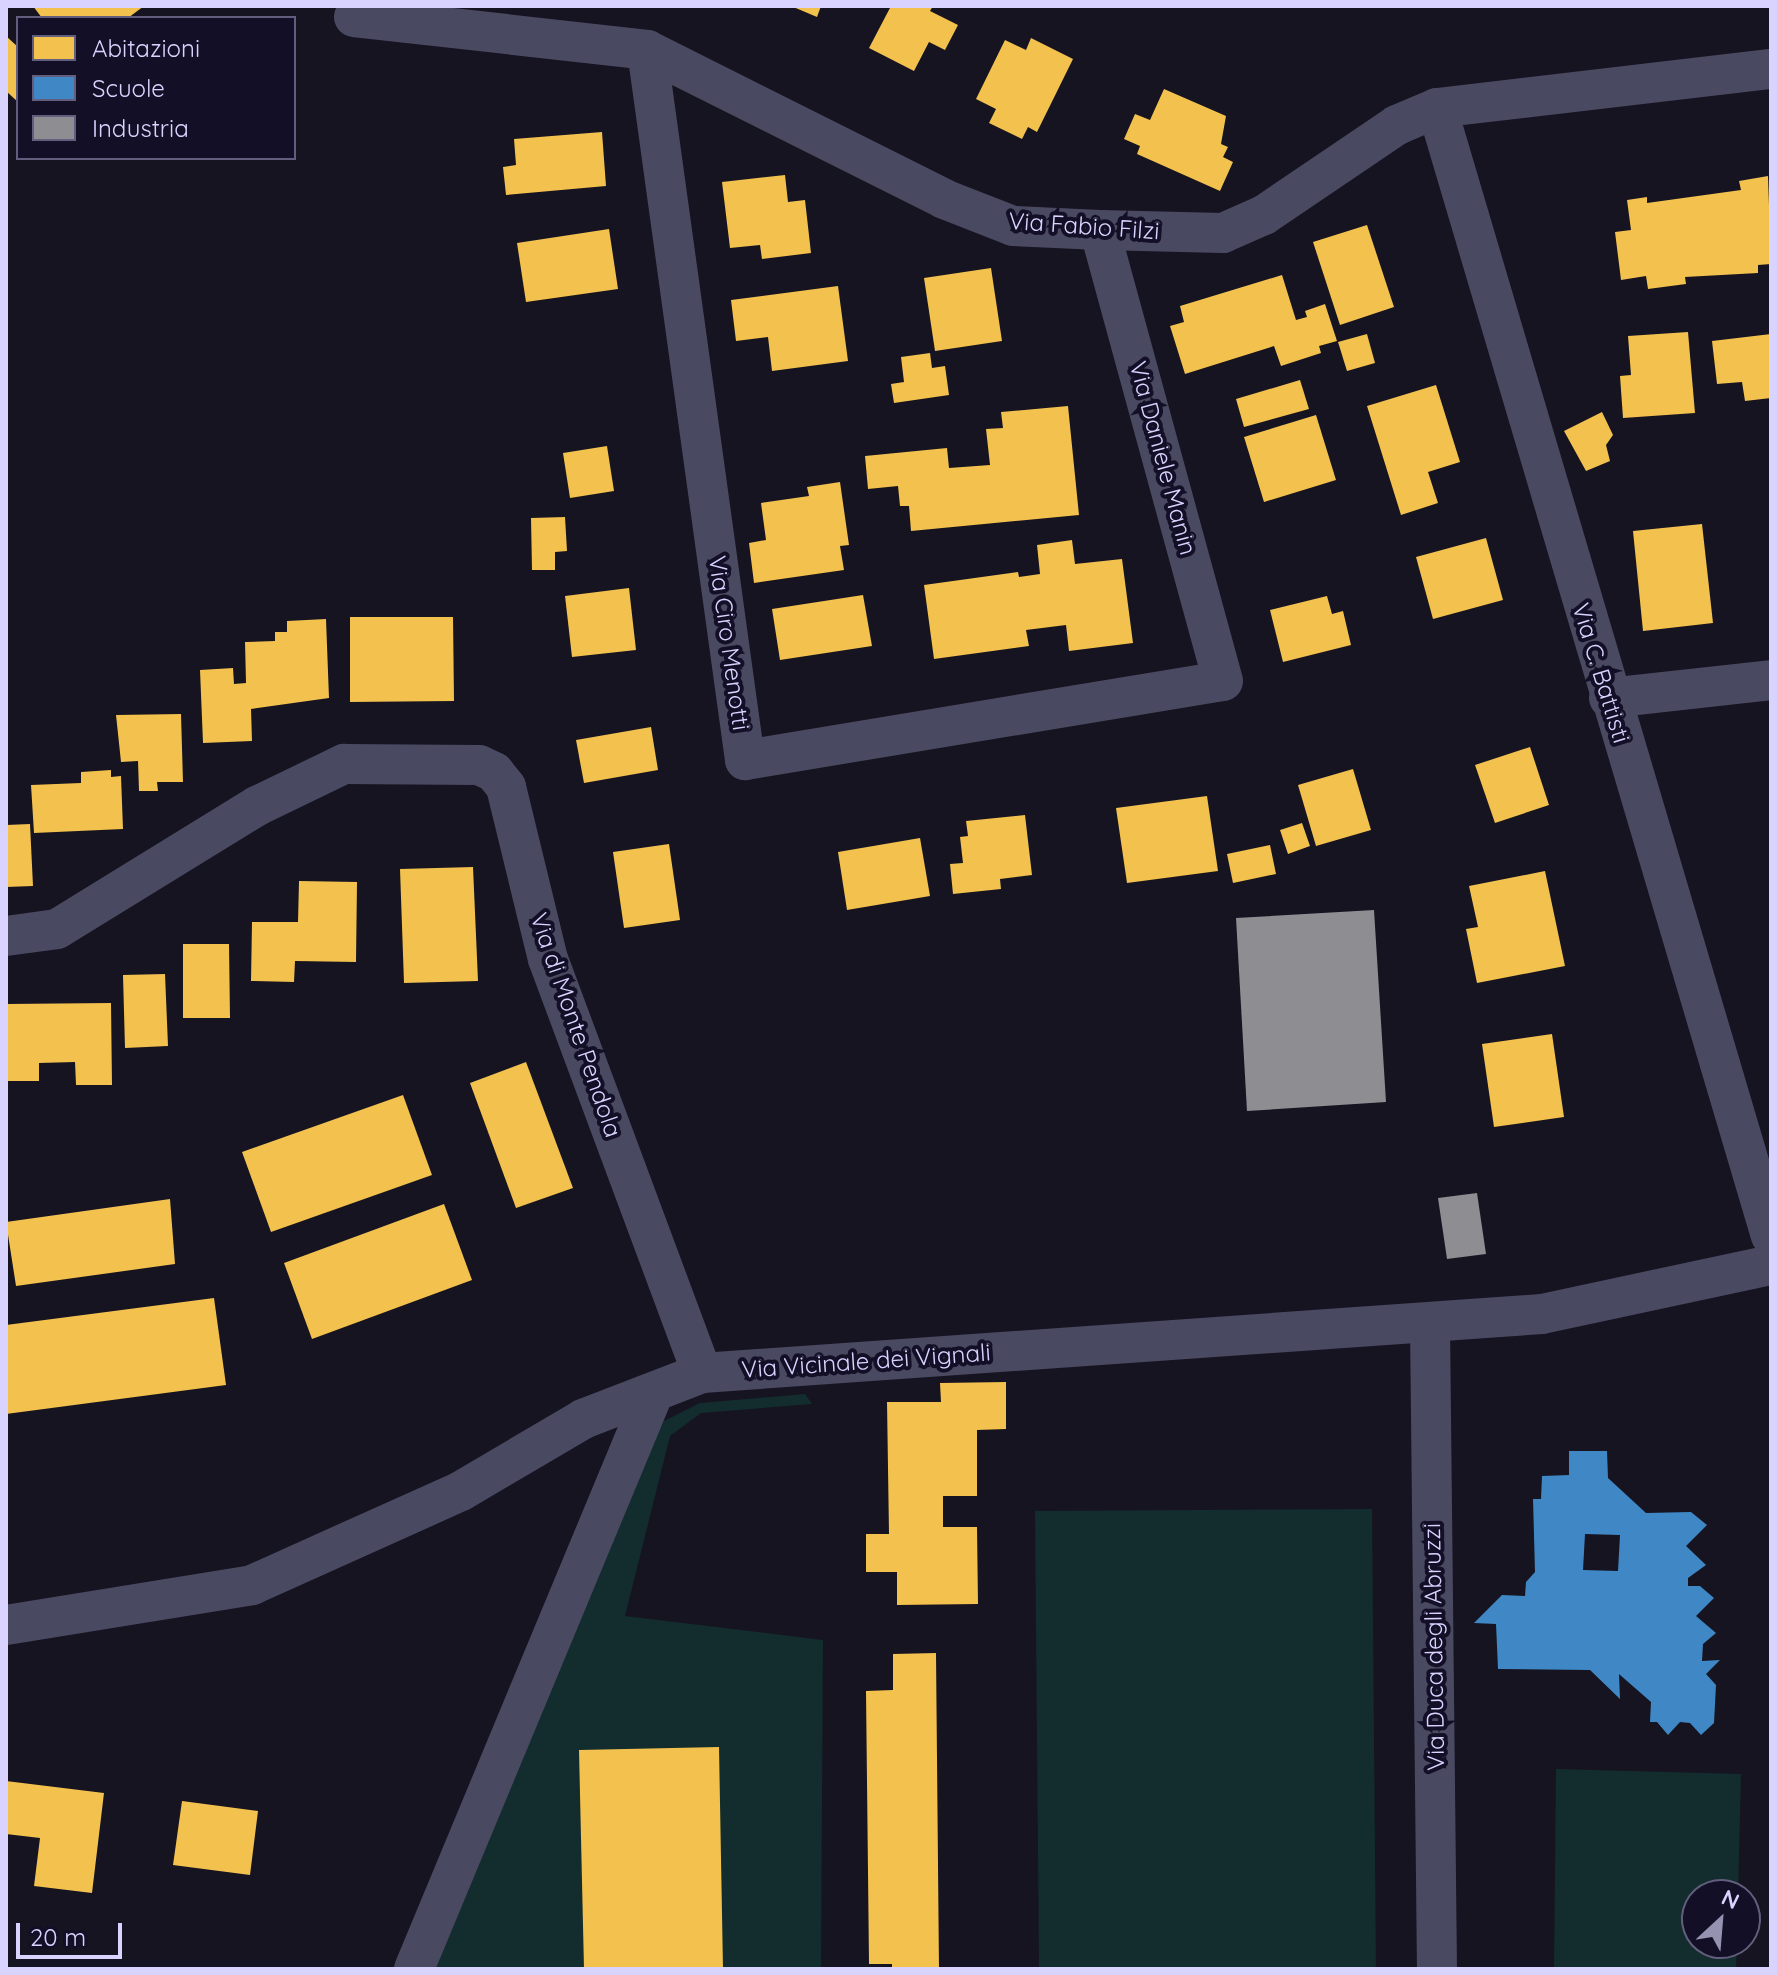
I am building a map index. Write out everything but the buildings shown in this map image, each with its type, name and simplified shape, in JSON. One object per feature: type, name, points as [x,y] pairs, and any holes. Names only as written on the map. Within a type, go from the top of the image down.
[{"type":"street","name":"Via Fabio Filzi","points":[[354,17],[647,50],[944,199],[1013,226],[1100,230],[1223,233],[1264,215],[1397,125],[1437,108],[1771,69]]},
{"type":"street","name":"Via Ciro Menotti","points":[[647,50],[745,760],[1219,686]]},
{"type":"street","name":"Via C. Battisti","points":[[1437,108],[1609,698],[1771,1236]]},
{"type":"street","name":"Via Daniele Manin","points":[[1100,230],[1223,676],[1219,686]]},
{"type":"street","points":[[1609,698],[1771,680]]},
{"type":"street","name":"Via di Monte Pendola","points":[[6,936],[57,929],[257,806],[344,764],[479,765],[494,772],[506,787],[548,959],[702,1373]]},
{"type":"street","name":"Via Vicinale dei Vignali","points":[[6,1625],[252,1585],[461,1491],[583,1419],[702,1373],[1542,1314],[1771,1265]]},
{"type":"street","name":"Via Duca degli Abruzzi","points":[[1430,1324],[1437,1969]]},
{"type":"street","points":[[414,1969],[654,1392]]},
{"type":"green space","points":[[805,1394],[812,1404],[701,1413],[670,1436],[625,1616],[823,1640],[821,1969],[428,1969],[646,1430],[700,1403]]},
{"type":"green space","points":[[1372,1509],[1376,1969],[1039,1969],[1035,1511]]},
{"type":"green space","points":[[1556,1769],[1741,1774],[1738,1879],[1681,1879],[1681,1959],[1736,1959],[1736,1969],[1554,1969]]}]
